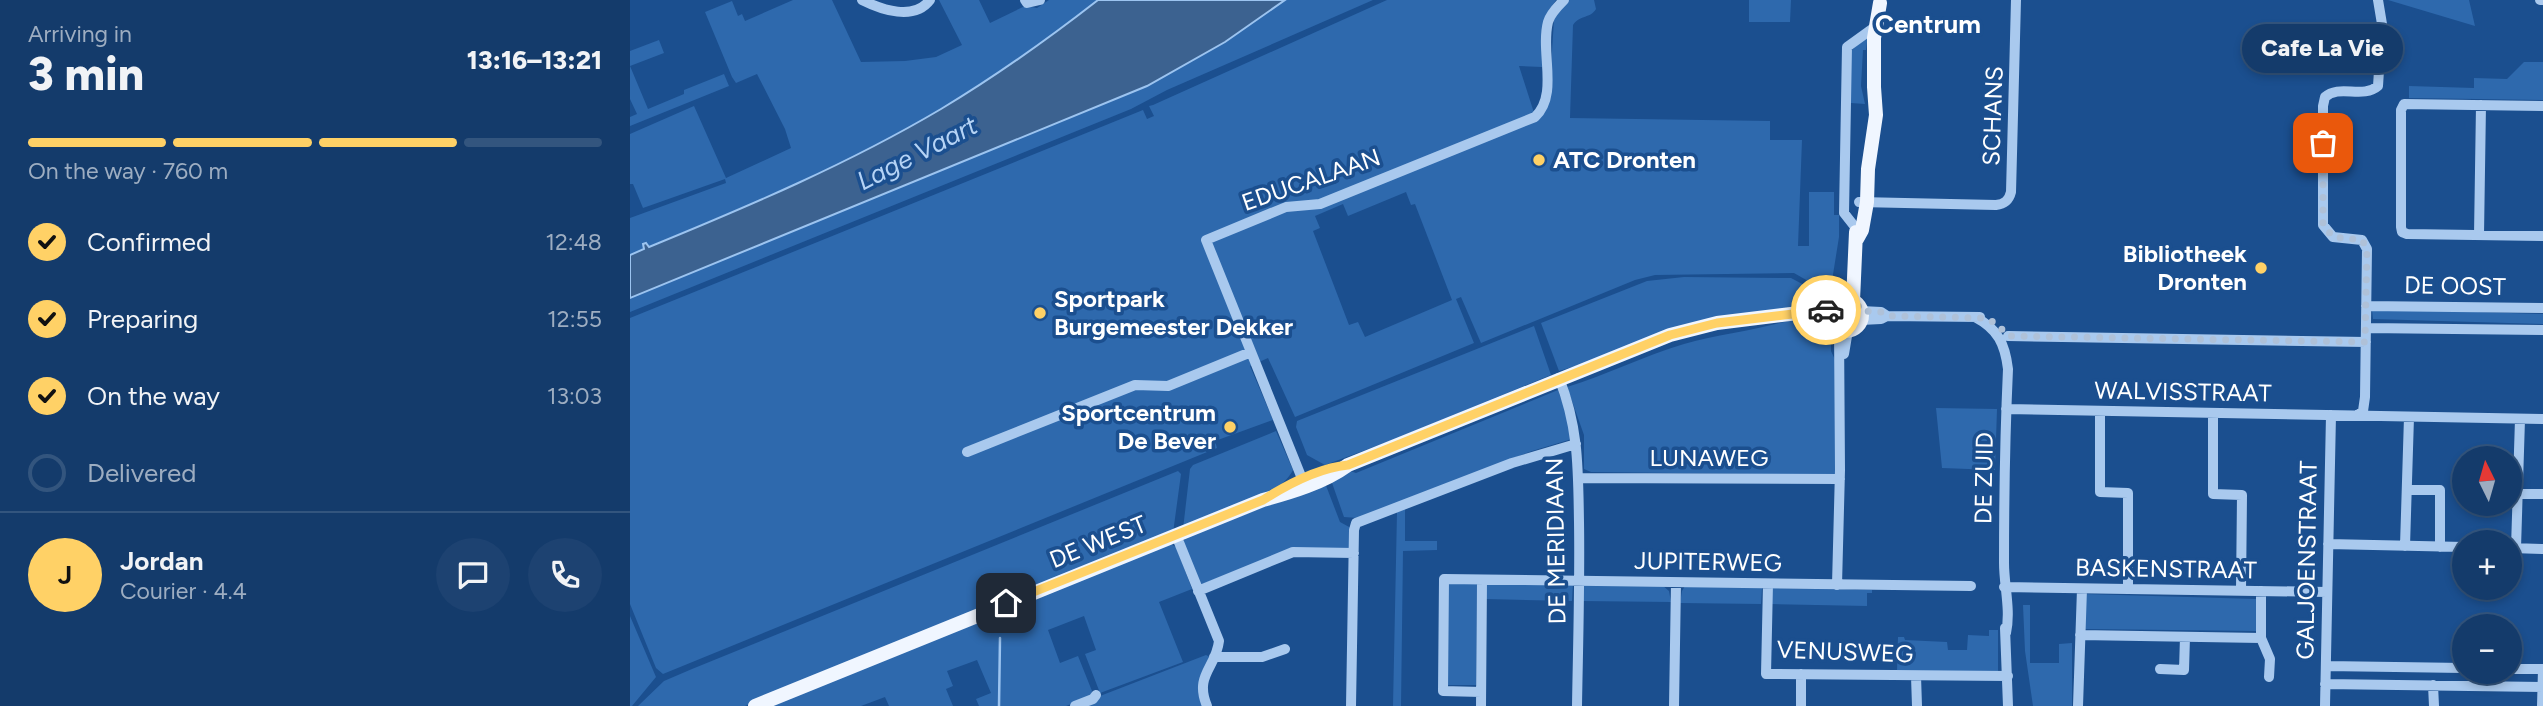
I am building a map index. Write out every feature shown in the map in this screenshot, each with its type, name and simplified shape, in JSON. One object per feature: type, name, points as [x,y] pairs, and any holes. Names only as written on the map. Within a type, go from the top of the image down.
[{"type":"main road","points":[[1855,308],[1834,305],[1837,322],[1856,327],[1855,308],[1848,279],[1853,270],[1856,233],[1862,230],[1863,180],[1868,169],[1872,127],[1870,98],[1874,87],[1875,2]]},
{"type":"main road","name":"DE WEST","points":[[755,706],[1304,483],[1335,474],[1348,465],[1670,335],[1717,323],[1797,315],[1837,322]]},
{"type":"street","points":[[862,0],[879,9],[900,12],[918,9],[930,0]]},
{"type":"street","points":[[1026,0],[1027,3],[1040,0]]},
{"type":"street","name":"EDUCALAAN","points":[[1304,483],[1206,240],[1286,208],[1320,204],[1535,117],[1543,110],[1547,97],[1548,22],[1563,0]]},
{"type":"street","name":"SCHANS","points":[[1863,202],[2001,205],[2008,200],[2011,192],[2016,0]]},
{"type":"street","points":[[2358,415],[2364,406],[2366,244],[2357,238],[2333,237],[2324,228],[2323,106],[2325,97],[2332,92],[2368,92],[2378,86],[2382,24],[2378,0]]},
{"type":"street","points":[[1856,233],[1844,213],[1847,47],[1873,34]]},
{"type":"street","points":[[2543,106],[2407,103],[2401,110],[2402,232],[2543,236]]},
{"type":"street","points":[[2479,235],[2481,105]]},
{"type":"street","name":"DE OOST","points":[[2366,306],[2543,308]]},
{"type":"street","points":[[1855,308],[1881,319],[1888,316],[1975,317],[1991,320],[2012,335],[2365,342]]},
{"type":"street","name":"DE ZUID","points":[[1975,317],[2000,337],[2006,352],[2008,369],[2004,587],[2001,604],[2006,633],[2008,706]]},
{"type":"street","points":[[1837,322],[1841,367],[1837,585]]},
{"type":"street","name":"DE OOST","points":[[2366,328],[2543,330]]},
{"type":"street","name":"DE ZUID","points":[[2008,369],[2012,353],[2012,335]]},
{"type":"street","points":[[967,452],[1135,385],[1168,386],[1251,352]]},
{"type":"street","name":"DE MERIDIAAN","points":[[1559,379],[1573,420],[1578,478],[1580,581],[1577,706]]},
{"type":"street","name":"WALVISSTRAAT","points":[[2006,409],[2543,419]]},
{"type":"street","points":[[2100,411],[2099,492],[2128,493],[2128,589]]},
{"type":"street","points":[[2213,413],[2213,494],[2242,495],[2241,591]]},
{"type":"street","name":"GALJOENSTRAAT","points":[[2325,706],[2331,415]]},
{"type":"street","points":[[2405,546],[2409,417]]},
{"type":"street","points":[[2519,446],[2520,419]]},
{"type":"street","points":[[1351,706],[1353,530],[1358,522],[1512,463],[1576,444]]},
{"type":"street","name":"LUNAWEG","points":[[1578,478],[1840,479]]},
{"type":"street","points":[[2407,490],[2440,490],[2440,547]]},
{"type":"street","points":[[2522,494],[2543,494]]},
{"type":"street","points":[[1176,535],[1219,641],[1202,684],[1202,696],[1207,706]]},
{"type":"street","points":[[2328,544],[2452,547]]},
{"type":"street","points":[[2522,548],[2543,549]]},
{"type":"street","points":[[1198,591],[1293,552],[1354,553]]},
{"type":"street","name":"JUPITERWEG","points":[[1481,692],[1443,691],[1444,579],[1971,586]]},
{"type":"street","points":[[1480,706],[1482,580]]},
{"type":"street","points":[[1674,706],[1676,583]]},
{"type":"street","name":"VENUSWEG","points":[[1768,584],[1766,674],[2008,676]]},
{"type":"street","name":"BASKENSTRAAT","points":[[2004,587],[2327,592]]},
{"type":"street","points":[[2078,706],[2082,589]]},
{"type":"street","points":[[2261,591],[2261,638],[2270,659],[2269,677]]},
{"type":"street","points":[[2080,635],[2261,638]]},
{"type":"street","points":[[2160,669],[2184,670],[2185,637]]},
{"type":"street","points":[[1214,657],[1262,657],[1285,649]]},
{"type":"street","points":[[2326,666],[2452,668]]},
{"type":"street","points":[[2522,668],[2543,669],[2542,706]]},
{"type":"street","points":[[1801,674],[1801,706]]},
{"type":"street","points":[[1916,676],[1917,706]]},
{"type":"street","points":[[2325,684],[2543,687]]},
{"type":"street","points":[[2433,685],[2434,706]]},
{"type":"street","points":[[1075,706],[1093,699],[1096,695]]},
{"type":"shaded area","points":[[793,0],[832,0],[861,62],[936,57],[962,45],[939,0],[979,0],[990,23],[1025,6],[1037,8],[1049,0],[1098,0],[1002,70],[906,129],[760,200],[648,247],[646,243],[644,249],[630,255],[630,218],[726,183],[725,179],[643,208],[633,184],[630,184],[630,134],[694,106],[726,178],[791,148],[785,129],[757,74],[736,83],[732,77],[705,12],[732,1],[738,16],[742,14],[745,21]]},
{"type":"shaded area","points":[[1285,0],[1373,0],[1167,90],[1131,109],[630,312],[630,298],[1147,86],[1225,42]]},
{"type":"shaded area","name":"Sportpark Burgemeester Dekker","points":[[1387,0],[1556,0],[1546,15],[1542,67],[1519,66],[1536,119],[1550,84],[1554,19],[1567,0],[1594,0],[1594,12],[1573,25],[1570,118],[1770,121],[1770,140],[1802,140],[1798,246],[1809,246],[1809,192],[1834,192],[1834,215],[1839,215],[1839,237],[1831,287],[1815,285],[1794,273],[1655,275],[1635,280],[1481,343],[1461,297],[1456,299],[1474,343],[1295,417],[1268,358],[1250,366],[1273,420],[1215,441],[1217,448],[663,674],[656,668],[630,604],[630,318],[1143,110],[1147,119],[1154,116],[1149,106]],"holes":[[[1406,192],[1411,205],[1415,204],[1452,300],[1365,337],[1358,322],[1349,325],[1313,231],[1320,228],[1315,216],[1343,204],[1348,216]]]},
{"type":"shaded area","points":[[1749,0],[1791,0],[1790,22],[1749,22]]},
{"type":"shaded area","points":[[2388,0],[2469,0],[2475,26]]},
{"type":"shaded area","points":[[1868,35],[1866,50],[1863,50],[1861,86],[1865,104],[1851,103],[1851,51]]},
{"type":"shaded area","points":[[659,40],[664,53],[630,66],[630,51]]},
{"type":"shaded area","points":[[2524,62],[2543,62],[2543,100],[2409,98],[2409,86],[2474,88],[2474,78],[2507,79]]},
{"type":"shaded area","points":[[630,66],[648,109],[684,94],[684,90],[724,74],[729,86],[630,126],[630,117],[637,114],[630,99]]},
{"type":"shaded area","points":[[1684,277],[1791,278],[1821,294],[1822,300],[1819,307],[1745,315],[1559,371],[1541,323],[1647,281]]},
{"type":"shaded area","points":[[2372,310],[2543,314],[2543,324],[2373,319]]},
{"type":"shaded area","points":[[1795,319],[1818,321],[1831,338],[1831,351],[1836,362],[1836,475],[1591,472],[1584,469],[1584,435],[1567,387],[1684,344]]},
{"type":"shaded area","points":[[1534,326],[1551,375],[1325,465],[1307,455],[1296,427],[1297,421]]},
{"type":"shaded area","points":[[1558,390],[1572,439],[1532,451],[1358,518],[1344,517],[1331,480],[1350,471],[1356,473]]},
{"type":"shaded area","points":[[1936,408],[1997,409],[1995,470],[1942,468]]},
{"type":"shaded area","points":[[1276,431],[1293,470],[1285,480],[1274,490],[1244,506],[1183,529],[1190,469],[1193,465]]},
{"type":"shaded area","points":[[1178,471],[1181,474],[1173,533],[745,706],[638,706],[664,681]]},
{"type":"shaded area","points":[[1325,483],[1340,522],[1351,528],[1350,549],[1291,549],[1200,585],[1183,543],[1185,538]]},
{"type":"shaded area","points":[[1405,509],[1405,541],[1437,541],[1437,550],[1403,551],[1401,706],[1393,706],[1397,512]]},
{"type":"shaded area","points":[[1169,543],[1176,547],[1192,589],[1159,602],[1183,662],[1100,693],[1085,654],[1096,650],[1084,616],[1048,630],[1060,663],[1078,656],[1092,691],[1090,697],[1066,706],[979,706],[976,699],[991,693],[977,660],[947,671],[953,686],[946,689],[953,706],[889,706],[885,697],[861,706],[764,706]]},
{"type":"shaded area","points":[[1448,580],[1477,581],[1476,685],[1446,685]]},
{"type":"shaded area","points":[[1486,581],[1573,583],[1572,601],[1486,599]]},
{"type":"shaded area","points":[[1582,583],[1662,585],[1669,591],[1671,602],[1581,601]]},
{"type":"shaded area","points":[[1685,586],[1762,588],[1761,604],[1680,603]]},
{"type":"shaded area","points":[[1771,588],[1872,590],[1872,593],[1867,593],[1867,606],[1771,604]]},
{"type":"shaded area","points":[[2085,594],[2256,599],[2256,631],[2085,629]]},
{"type":"shaded area","points":[[2023,605],[2030,605],[2030,663],[2059,663],[2059,644],[2072,643],[2072,706],[2033,706],[2025,651]]},
{"type":"shaded area","points":[[630,616],[656,677],[632,706],[630,706]]},
{"type":"shaded area","points":[[1989,630],[1998,630],[1998,672],[1897,671],[1898,637],[1904,637],[1905,640],[1947,642],[1948,650],[1967,650],[1968,635],[1989,636]]},
{"type":"shaded area","points":[[1206,655],[1210,657],[1199,686],[1203,706],[1085,706],[1100,696]]},
{"type":"water","name":"Lage Vaart","points":[[1098,0],[1285,0],[1225,42],[1147,86],[630,298],[630,255],[644,249],[643,244],[646,243],[649,247],[761,200],[906,129],[1002,70]]},
{"type":"waterway","points":[[999,706],[1000,638]]},
{"type":"way so far","points":[[1826,310],[1831,309],[1838,301],[1848,299],[1857,303],[1861,311],[1881,312],[1888,316],[1986,318],[1997,324],[2008,336],[2365,342],[2367,249],[2362,240],[2333,237],[2324,228],[2323,143]]},
{"type":"place","name":"Cafe La Vie","points":[[2323,143]]},
{"type":"place","name":"ATC Dronten","points":[[1539,160]]},
{"type":"place","name":"Bibliotheek Dronten","points":[[2261,268]]},
{"type":"place","name":"Sportpark Burgemeester Dekker","points":[[1040,313]]},
{"type":"place","name":"Sportcentrum De Bever","points":[[1230,427]]},
{"type":"district","name":"Centrum","points":[[1928,24]]},
{"type":"route","points":[[1006,603],[1263,500],[1284,486],[1334,467],[1348,465],[1649,342],[1717,323],[1826,310]]}]
